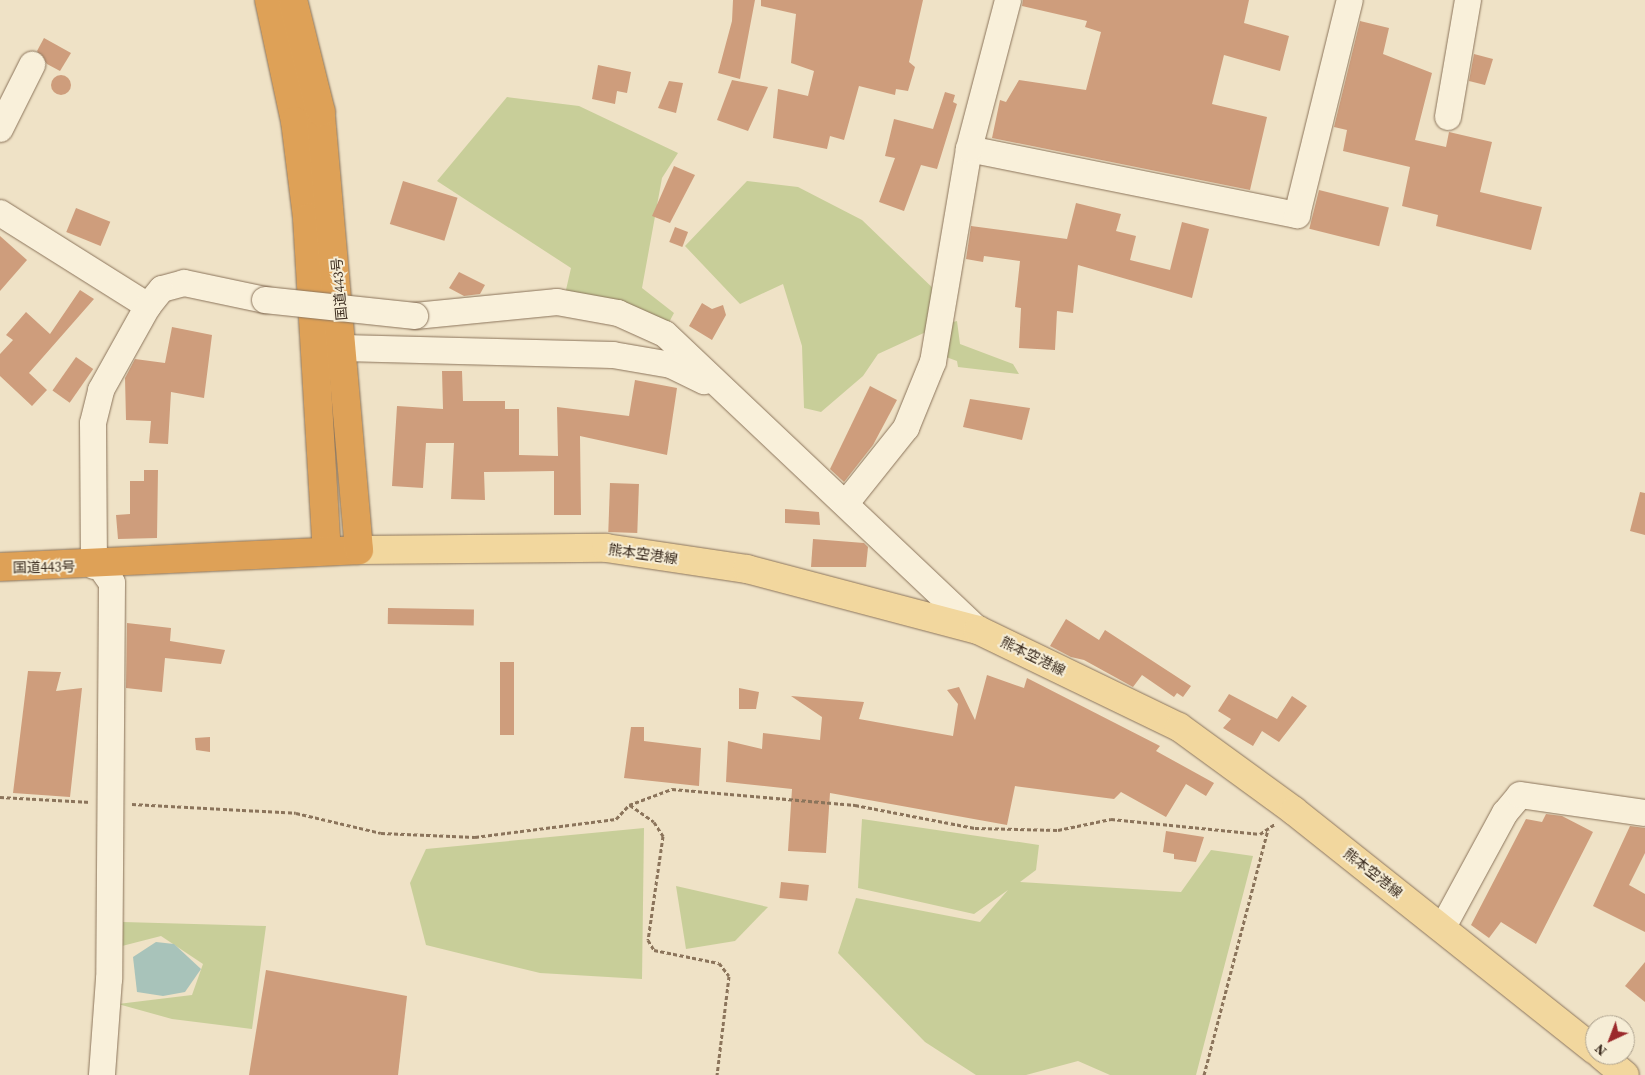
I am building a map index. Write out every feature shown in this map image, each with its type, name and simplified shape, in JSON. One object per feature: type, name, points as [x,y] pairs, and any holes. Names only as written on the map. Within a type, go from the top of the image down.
[{"type":"highway","name":"国道443号","points":[[270,0],[295,121],[307,218],[327,550]]},
{"type":"highway","name":"国道443号","points":[[0,567],[97,566],[327,550],[359,550],[343,348],[321,112],[293,0]]},
{"type":"main road","name":"熊本空港線","points":[[359,550],[606,548],[747,569],[978,630],[1179,727],[1294,811],[1443,927],[1585,1042]]},
{"type":"main road","points":[[1612,1065],[1625,1075]]},
{"type":"street","points":[[847,502],[906,428],[933,362],[969,148],[1008,0]]},
{"type":"street","points":[[969,148],[1297,215],[1350,0]]},
{"type":"street","points":[[1448,117],[1468,0]]},
{"type":"street","points":[[0,129],[32,65]]},
{"type":"street","points":[[0,212],[148,306]]},
{"type":"street","points":[[102,1075],[109,979],[112,803],[112,583],[97,566],[93,423],[101,390],[148,306],[162,289],[184,282],[265,300],[415,316],[558,302],[618,313],[665,334],[847,502],[978,630]]},
{"type":"street","points":[[343,348],[613,355],[671,365],[732,394]]},
{"type":"street","points":[[1443,927],[1505,813],[1520,795],[1645,813]]},
{"type":"path","points":[[0,797],[296,813],[381,833],[475,837],[616,819],[629,805],[672,789],[855,805],[975,828],[1058,830],[1111,820],[1260,834],[1294,811]]},
{"type":"path","points":[[629,805],[654,822],[663,836],[648,940],[654,950],[719,963],[729,976],[717,1075]]},
{"type":"path","points":[[1204,1075],[1268,828]]},
{"type":"green space","points":[[507,97],[579,106],[678,153],[662,178],[642,288],[674,313],[666,328],[563,303],[571,268],[437,181]]},
{"type":"green space","points":[[747,181],[798,187],[862,220],[939,294],[939,326],[878,354],[863,376],[821,412],[804,408],[802,346],[783,284],[740,304],[685,246]]},
{"type":"green space","points":[[957,321],[960,344],[1013,364],[1019,374],[958,367],[957,361],[946,357],[949,323]]},
{"type":"green space","points":[[862,819],[1039,845],[1036,870],[1020,882],[1181,892],[1211,850],[1253,856],[1196,1075],[1110,1075],[1078,1061],[1026,1075],[976,1075],[925,1042],[838,953],[856,898],[980,922],[1008,890],[974,914],[858,888]]},
{"type":"green space","points":[[644,828],[642,979],[540,973],[426,945],[410,883],[426,849]]},
{"type":"green space","points":[[676,886],[768,907],[735,941],[686,949]]},
{"type":"green space","points":[[123,922],[266,926],[252,1029],[172,1019],[118,1004],[192,995],[203,964],[161,936],[122,946]]},
{"type":"water","points":[[156,942],[174,944],[201,969],[185,992],[163,996],[137,992],[133,957]]},
{"type":"building","points":[[733,0],[755,0],[740,79],[718,73],[732,21]]},
{"type":"building","points":[[761,0],[923,0],[909,62],[915,67],[908,91],[896,89],[895,95],[859,86],[844,140],[830,136],[827,149],[773,138],[778,89],[808,96],[814,71],[791,63],[796,14],[761,6]]},
{"type":"building","points":[[1023,0],[1249,0],[1244,23],[1289,36],[1280,71],[1224,55],[1212,104],[1267,117],[1250,190],[992,138],[1000,100],[1006,102],[1019,80],[1086,90],[1101,32],[1085,27],[1087,21],[1022,6]]},
{"type":"building","points":[[1360,21],[1389,28],[1383,54],[1432,73],[1415,140],[1446,147],[1449,132],[1492,142],[1480,192],[1542,207],[1531,250],[1436,226],[1438,215],[1402,206],[1410,167],[1343,151],[1347,130],[1334,127]]},
{"type":"building","points":[[44,38],[71,53],[60,71],[47,64],[37,51]]},
{"type":"building","points":[[1474,54],[1493,59],[1485,85],[1469,81]]},
{"type":"building","points":[[598,65],[631,72],[627,93],[617,91],[615,104],[592,99]]},
{"type":"building","points":[[57,75],[65,75],[71,81],[71,89],[65,95],[57,95],[51,89],[51,81]]},
{"type":"building","points":[[732,80],[768,87],[748,131],[717,120]]},
{"type":"building","points":[[669,81],[683,83],[676,113],[658,108]]},
{"type":"building","points":[[945,92],[955,95],[953,102],[957,104],[937,169],[921,165],[904,211],[879,202],[895,158],[885,156],[894,119],[933,129]]},
{"type":"building","points":[[674,166],[695,175],[670,223],[652,216]]},
{"type":"building","points":[[403,181],[458,198],[444,241],[390,224]]},
{"type":"building","points":[[1319,190],[1389,207],[1379,246],[1309,229]]},
{"type":"building","points":[[1076,203],[1121,214],[1116,231],[1136,236],[1130,260],[1170,270],[1182,222],[1209,229],[1192,298],[1078,265],[1073,313],[1057,311],[1055,350],[1019,348],[1021,308],[1015,307],[1020,261],[984,256],[983,262],[966,259],[971,226],[1067,239]]},
{"type":"building","points":[[76,208],[110,222],[101,246],[66,232]]},
{"type":"building","points":[[675,227],[688,232],[682,247],[669,242]]},
{"type":"building","points":[[0,236],[27,260],[0,291]]},
{"type":"building","points":[[459,272],[485,285],[480,294],[464,296],[449,288]]},
{"type":"building","points":[[80,290],[94,299],[29,373],[47,390],[32,406],[0,376],[0,354],[13,340],[6,335],[26,312],[50,334]]},
{"type":"building","points":[[702,303],[712,309],[723,305],[726,315],[712,340],[689,326]]},
{"type":"building","points":[[172,327],[212,335],[204,398],[171,392],[168,444],[149,443],[151,421],[126,420],[125,378],[135,359],[165,363]]},
{"type":"building","points":[[76,357],[93,369],[70,403],[52,391]]},
{"type":"building","points":[[442,371],[462,371],[463,401],[505,401],[505,409],[519,409],[519,455],[558,456],[557,407],[629,416],[635,380],[677,388],[667,455],[580,436],[581,515],[554,515],[554,471],[484,472],[485,500],[451,499],[454,443],[426,443],[423,488],[392,486],[397,406],[443,409]]},
{"type":"building","points":[[870,386],[897,400],[873,445],[844,482],[830,469]]},
{"type":"building","points":[[970,399],[1030,408],[1022,440],[963,427]]},
{"type":"building","points":[[144,470],[158,470],[157,538],[118,539],[116,515],[130,514],[130,481],[144,481]]},
{"type":"building","points":[[610,483],[639,484],[637,533],[608,532]]},
{"type":"building","points":[[1640,492],[1645,493],[1645,535],[1630,531]]},
{"type":"building","points":[[785,509],[819,512],[820,525],[785,523]]},
{"type":"building","points":[[813,539],[864,543],[868,547],[866,567],[811,567]]},
{"type":"building","points":[[388,608],[474,610],[474,625],[388,624]]},
{"type":"building","points":[[1066,619],[1099,640],[1105,630],[1191,686],[1183,697],[1177,693],[1174,697],[1142,675],[1133,687],[1084,660],[1071,657],[1050,646]]},
{"type":"building","points":[[127,623],[171,628],[170,641],[225,650],[221,664],[165,658],[162,692],[126,688]]},
{"type":"building","points":[[500,662],[514,662],[514,735],[500,735]]},
{"type":"building","points":[[28,671],[61,672],[56,691],[82,688],[70,797],[13,793]]},
{"type":"building","points":[[987,675],[1024,688],[1027,678],[1160,746],[1156,751],[1214,783],[1206,796],[1186,784],[1166,817],[1121,792],[1114,799],[1015,786],[1007,825],[830,793],[826,853],[788,851],[792,789],[726,782],[728,741],[762,749],[763,733],[820,740],[822,717],[791,696],[864,702],[859,719],[953,736],[958,704],[947,690],[959,687],[975,720]]},
{"type":"building","points":[[739,688],[759,692],[756,709],[739,709]]},
{"type":"building","points":[[1229,694],[1277,719],[1292,696],[1307,706],[1279,742],[1262,731],[1253,746],[1223,728],[1231,719],[1218,711]]},
{"type":"building","points":[[631,727],[644,727],[644,741],[701,748],[699,786],[624,778]]},
{"type":"building","points":[[210,737],[210,752],[196,750],[195,738]]},
{"type":"building","points":[[1546,814],[1562,816],[1593,832],[1536,944],[1501,922],[1489,938],[1471,925],[1526,819],[1542,822]]},
{"type":"building","points":[[1630,826],[1645,828],[1645,853],[1629,885],[1645,894],[1645,932],[1593,906]]},
{"type":"building","points":[[1166,831],[1204,837],[1196,862],[1174,859],[1174,854],[1163,852]]},
{"type":"building","points":[[781,882],[809,885],[807,901],[779,898]]},
{"type":"building","points":[[1645,962],[1645,1002],[1625,986]]},
{"type":"building","points":[[266,970],[407,996],[398,1075],[249,1075]]}]
